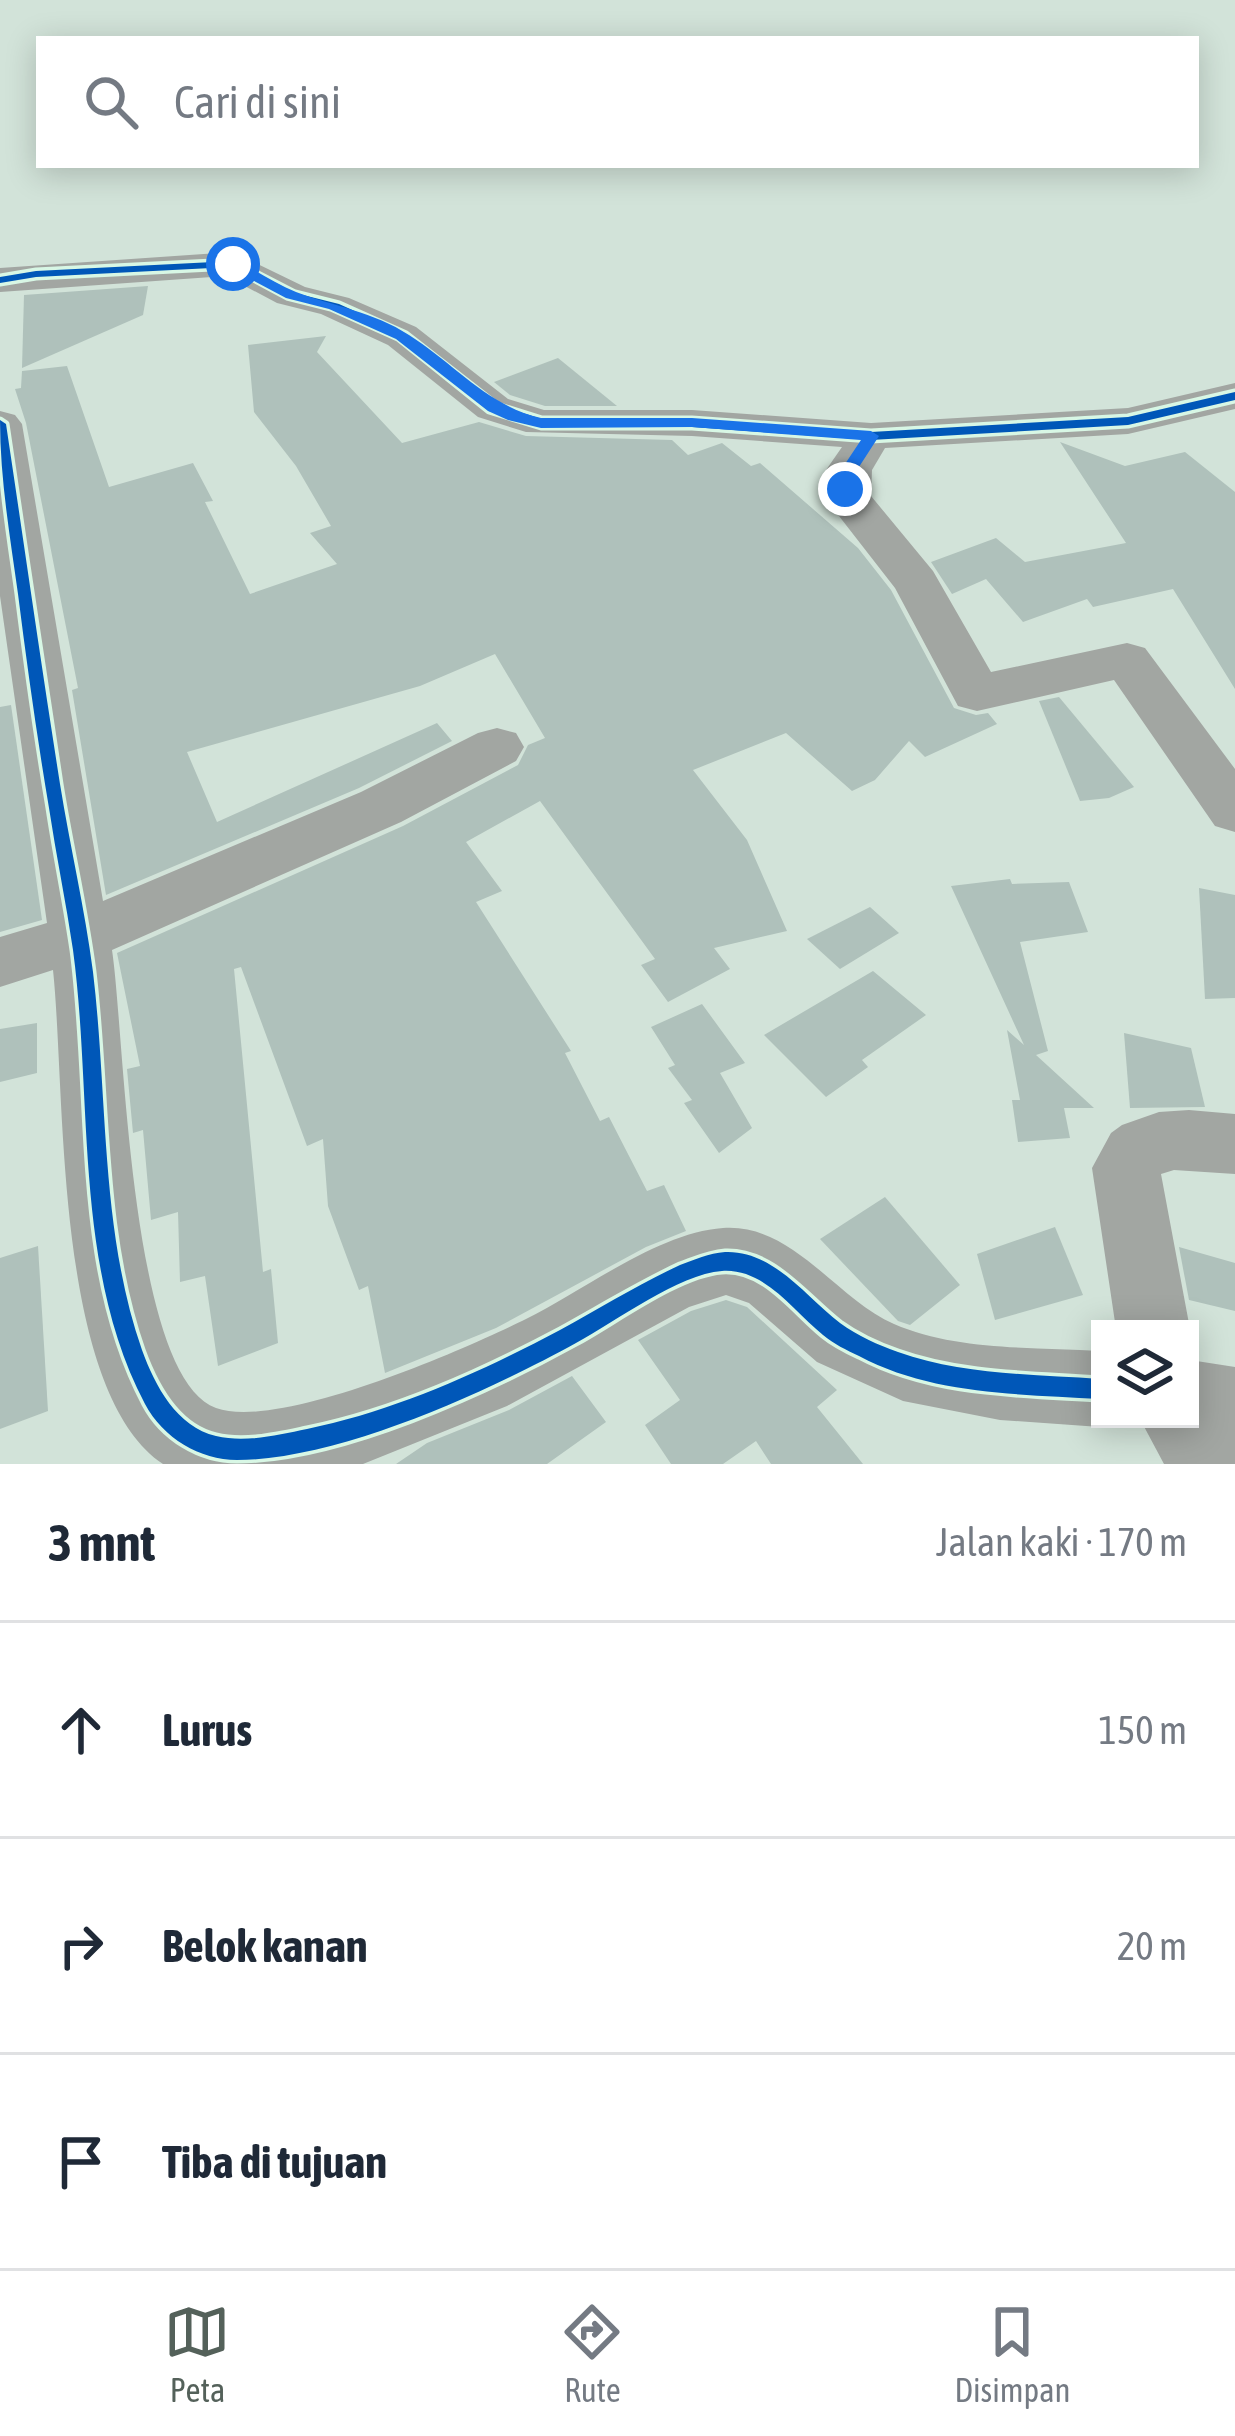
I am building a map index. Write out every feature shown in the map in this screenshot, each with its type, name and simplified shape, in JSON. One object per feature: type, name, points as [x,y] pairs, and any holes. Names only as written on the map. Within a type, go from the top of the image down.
[{"type":"street","points":[[0,280],[233,264],[291,295],[334,306],[402,336],[494,408],[541,423],[692,423],[871,436],[1128,421],[1235,396]]},
{"type":"street","points":[[0,424],[79,938],[111,1262],[134,1355],[153,1399],[173,1426],[201,1443],[240,1450],[303,1441],[432,1401],[552,1346],[697,1269],[726,1261],[749,1266],[775,1280],[818,1321],[897,1364],[953,1377],[1091,1388]]},
{"type":"street","points":[[871,436],[849,470],[848,498],[916,582],[977,693],[1127,660],[1235,811]]},
{"type":"street","points":[[0,962],[79,938],[381,807],[497,747]]},
{"type":"street","points":[[1151,1320],[1128,1189],[1126,1168],[1131,1157],[1163,1139],[1235,1144]]},
{"type":"street","points":[[1199,1399],[1235,1405]]},
{"type":"street","points":[[1185,1428],[1212,1464]]},
{"type":"building","points":[[148,286],[143,315],[22,368],[24,295]]},
{"type":"building","points":[[326,336],[317,352],[402,443],[479,422],[526,436],[672,440],[688,455],[722,443],[751,466],[760,463],[858,548],[891,590],[954,708],[976,715],[988,713],[997,724],[925,757],[909,741],[875,780],[852,791],[786,733],[693,770],[747,840],[787,931],[714,948],[730,969],[668,1002],[641,965],[655,959],[540,801],[466,842],[502,891],[476,902],[571,1051],[565,1053],[600,1121],[609,1117],[647,1191],[664,1185],[686,1231],[646,1247],[496,1328],[385,1373],[368,1286],[359,1290],[328,1206],[323,1139],[307,1146],[241,967],[234,969],[263,1272],[271,1269],[278,1343],[218,1366],[205,1276],[180,1282],[178,1212],[151,1220],[143,1130],[133,1133],[127,1069],[140,1066],[117,953],[403,826],[518,765],[528,745],[545,738],[495,654],[420,686],[187,752],[217,822],[437,723],[452,741],[359,788],[106,895],[72,690],[78,688],[26,423],[15,389],[21,388],[22,371],[67,366],[109,487],[193,463],[213,501],[205,502],[250,594],[337,564],[310,533],[331,526],[296,466],[254,412],[248,345]]},
{"type":"building","points":[[558,358],[617,406],[545,406],[510,395],[494,382]]},
{"type":"building","points":[[1060,442],[1125,466],[1185,452],[1235,492],[1235,689],[1173,589],[1093,607],[1087,599],[1023,622],[986,579],[952,594],[931,562],[996,538],[1025,562],[1126,543]]},
{"type":"building","points":[[1059,697],[1134,787],[1109,798],[1080,801],[1039,701]]},
{"type":"building","points":[[11,705],[42,920],[0,932],[0,707]]},
{"type":"building","points":[[1010,879],[1012,884],[1069,882],[1088,932],[1020,942],[1048,1051],[1036,1055],[1094,1108],[1064,1108],[1070,1138],[1018,1142],[1012,1100],[1020,1100],[1007,1030],[1024,1045],[951,886]]},
{"type":"building","points":[[1199,888],[1235,895],[1235,998],[1205,999]]},
{"type":"building","points":[[870,907],[899,933],[840,969],[807,939]]},
{"type":"building","points":[[873,971],[926,1015],[862,1060],[868,1067],[826,1097],[764,1035]]},
{"type":"building","points":[[702,1004],[745,1063],[720,1073],[752,1128],[719,1153],[684,1103],[692,1100],[668,1068],[675,1065],[651,1027]]},
{"type":"building","points":[[37,1023],[37,1073],[0,1082],[0,1029]]},
{"type":"building","points":[[1124,1033],[1191,1048],[1205,1107],[1130,1108]]},
{"type":"building","points":[[885,1197],[960,1285],[910,1325],[898,1321],[820,1239]]},
{"type":"building","points":[[1055,1227],[1083,1295],[995,1320],[977,1254]]},
{"type":"building","points":[[38,1246],[48,1411],[0,1429],[0,1258]]},
{"type":"building","points":[[1179,1247],[1235,1263],[1235,1311],[1189,1300]]},
{"type":"building","points":[[726,1300],[747,1307],[837,1390],[817,1407],[863,1464],[771,1464],[756,1441],[723,1464],[671,1464],[645,1425],[680,1400],[638,1340],[691,1311]]},
{"type":"building","points":[[572,1376],[606,1422],[547,1464],[396,1464],[427,1443],[509,1410]]},
{"type":"cycle path","points":[[0,280],[233,264],[291,295],[335,306],[402,336],[493,408],[541,423],[692,423],[871,436],[1128,421],[1235,396]]},
{"type":"cycle path","points":[[0,424],[82,954],[108,1251],[133,1354],[153,1398],[180,1430],[217,1447],[245,1449],[284,1445],[363,1425],[480,1379],[664,1283],[726,1261],[759,1269],[843,1337],[903,1364],[967,1378],[1091,1388]]},
{"type":"route","points":[[233,264],[291,295],[334,306],[402,336],[494,408],[514,416],[541,423],[692,423],[871,436],[849,470],[845,489]]}]
